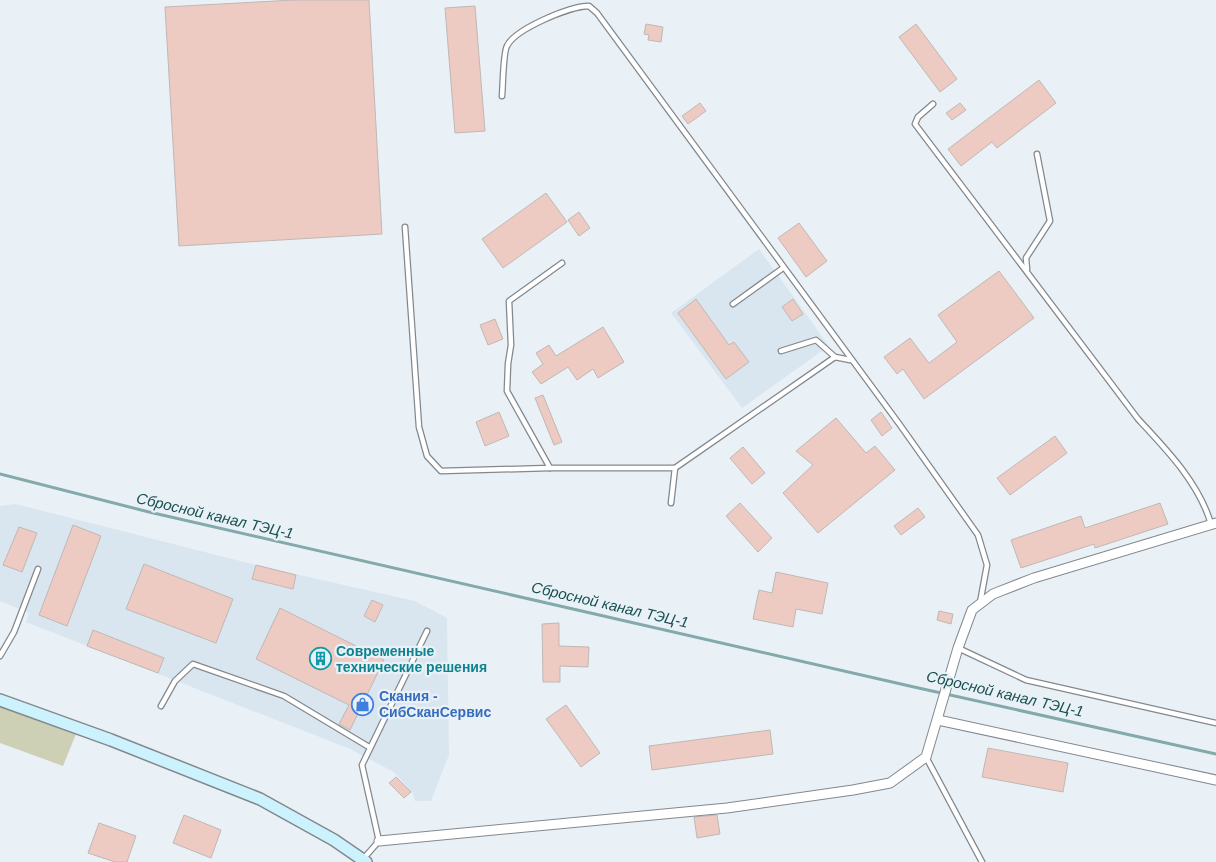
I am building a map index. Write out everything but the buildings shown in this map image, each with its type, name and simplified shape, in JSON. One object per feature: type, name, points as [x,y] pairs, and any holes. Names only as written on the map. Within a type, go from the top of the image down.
[{"type":"main road","points":[[0,700],[111,740],[260,799],[334,840],[365,861]]},
{"type":"street","points":[[379,841],[727,808],[890,783],[926,757],[958,648],[972,610],[979,604],[993,594],[1034,578],[1214,524]]},
{"type":"street","points":[[938,720],[1216,780]]},
{"type":"lane","points":[[502,96],[506,46],[518,34],[552,16],[580,6],[588,6],[597,13],[850,360],[900,425],[978,535],[987,565],[979,604]]},
{"type":"lane","points":[[932,104],[918,117],[915,124],[1138,419],[1176,461],[1206,506],[1214,524]]},
{"type":"lane","points":[[1028,271],[1026,258],[1050,221],[1037,154]]},
{"type":"lane","points":[[405,227],[419,427],[427,456],[441,471],[550,468],[675,468],[835,357]]},
{"type":"lane","points":[[550,468],[507,391],[511,345],[509,301],[562,263]]},
{"type":"lane","points":[[733,304],[783,268]]},
{"type":"lane","points":[[782,351],[816,340],[835,357],[850,360]]},
{"type":"lane","points":[[671,503],[675,468]]},
{"type":"lane","points":[[0,656],[14,632],[38,569]]},
{"type":"lane","points":[[365,861],[379,841],[362,765],[369,747],[427,631]]},
{"type":"lane","points":[[958,648],[1026,680],[1216,723]]},
{"type":"lane","points":[[161,706],[175,681],[193,664],[284,696],[369,747]]},
{"type":"lane","points":[[926,757],[982,862]]},
{"type":"shaded area","points":[[759,249],[829,346],[742,408],[671,313]]},
{"type":"shaded area","points":[[16,504],[256,565],[415,601],[447,618],[449,755],[431,801],[415,801],[413,794],[394,772],[350,749],[26,622],[29,613],[0,601],[0,506]]},
{"type":"green space","points":[[0,707],[76,734],[63,766],[0,743]]},
{"type":"waterway","name":"Сбросной канал ТЭЦ-1","points":[[0,474],[149,512],[1216,754]]},
{"type":"place","name":"Современные технические решения","points":[[320,659]]},
{"type":"place","name":"Скания - СибСканСервис","points":[[363,704]]}]
